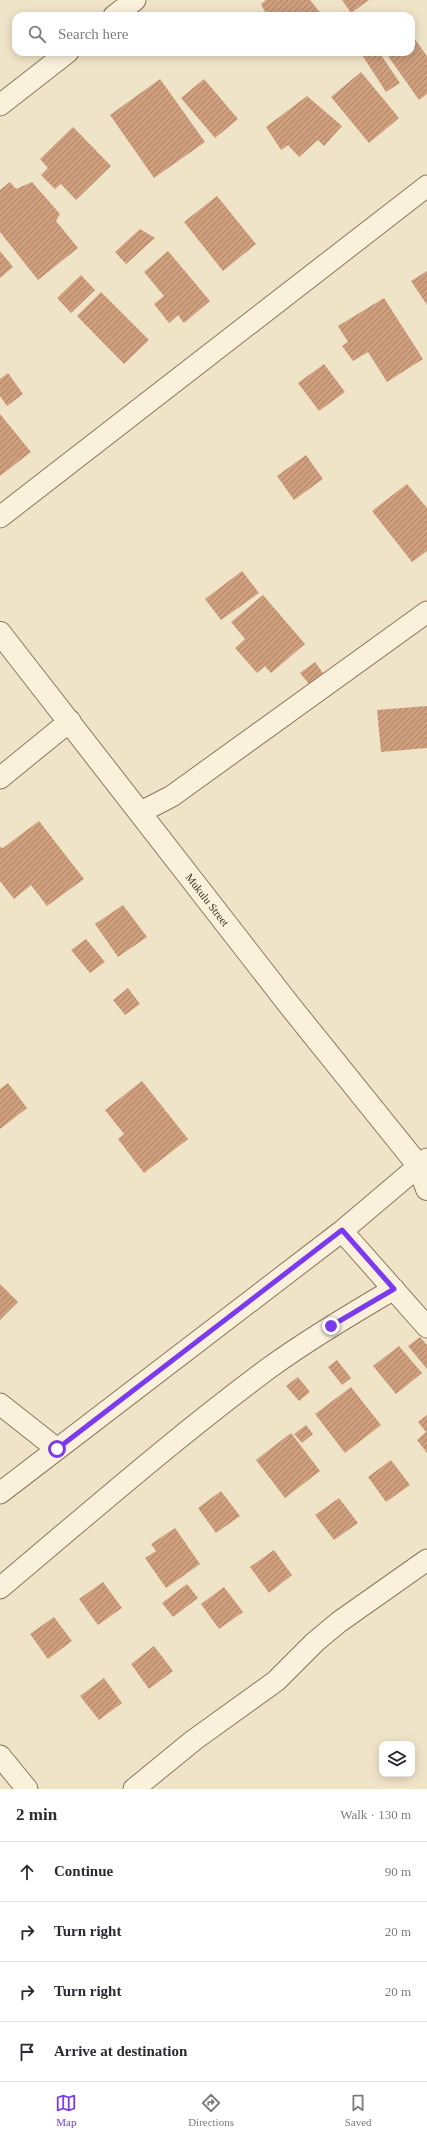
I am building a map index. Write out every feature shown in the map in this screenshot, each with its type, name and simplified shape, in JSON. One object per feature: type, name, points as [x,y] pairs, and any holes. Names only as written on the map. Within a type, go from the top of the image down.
[{"type":"street","points":[[119,12],[135,0]]},
{"type":"street","points":[[0,105],[63,56]]},
{"type":"street","points":[[0,517],[427,186]]},
{"type":"street","points":[[141,812],[172,796],[427,612]]},
{"type":"street","name":"Mukulu Street","points":[[0,633],[141,812],[290,1006],[422,1162],[427,1189]]},
{"type":"street","points":[[0,778],[70,721]]},
{"type":"street","points":[[0,1493],[342,1230],[422,1162]]},
{"type":"street","points":[[342,1230],[427,1327]]},
{"type":"street","points":[[0,1588],[132,1478],[269,1368],[331,1326],[394,1289]]},
{"type":"street","points":[[0,1404],[57,1449]]},
{"type":"street","points":[[134,1789],[194,1740],[276,1681],[315,1642],[339,1622],[427,1560]]},
{"type":"street","points":[[0,1756],[28,1789]]},
{"type":"building","points":[[266,0],[310,0],[320,12],[265,12],[261,4]]},
{"type":"building","points":[[342,0],[369,0],[352,12],[350,12]]},
{"type":"building","points":[[415,39],[427,56],[427,94],[419,100],[388,56],[415,56]]},
{"type":"building","points":[[363,56],[382,56],[400,83],[386,92]]},
{"type":"building","points":[[361,72],[399,118],[369,143],[331,97]]},
{"type":"building","points":[[160,79],[205,142],[154,178],[110,115]]},
{"type":"building","points":[[204,79],[238,119],[215,138],[181,98]]},
{"type":"building","points":[[307,96],[342,126],[324,146],[318,140],[299,157],[288,145],[281,150],[266,127]]},
{"type":"building","points":[[73,127],[111,166],[76,200],[61,184],[55,189],[41,175],[48,168],[40,159]]},
{"type":"building","points":[[10,182],[16,189],[32,182],[60,214],[56,221],[78,248],[38,280],[0,232],[0,190]]},
{"type":"building","points":[[217,196],[256,244],[223,271],[184,222]]},
{"type":"building","points":[[140,229],[155,238],[126,264],[115,252]]},
{"type":"building","points":[[0,251],[13,267],[0,278]]},
{"type":"building","points":[[168,251],[210,301],[184,323],[178,315],[169,323],[154,304],[164,296],[144,272]]},
{"type":"building","points":[[427,271],[427,305],[411,281]]},
{"type":"building","points":[[81,275],[95,290],[71,313],[57,298]]},
{"type":"building","points":[[101,292],[149,340],[124,364],[77,316]]},
{"type":"building","points":[[384,298],[423,359],[387,382],[368,352],[353,361],[342,346],[348,342],[338,326]]},
{"type":"building","points":[[324,364],[345,392],[319,411],[298,383]]},
{"type":"building","points":[[8,373],[23,394],[7,406],[0,396],[0,379]]},
{"type":"building","points":[[0,414],[31,452],[0,476]]},
{"type":"building","points":[[306,455],[323,479],[294,500],[277,476]]},
{"type":"building","points":[[407,484],[427,508],[427,551],[412,562],[372,511]]},
{"type":"building","points":[[242,571],[259,593],[221,620],[205,599]]},
{"type":"building","points":[[263,595],[305,644],[271,673],[265,666],[257,673],[235,648],[245,639],[231,622]]},
{"type":"building","points":[[315,662],[323,673],[309,684],[300,673]]},
{"type":"building","points":[[427,706],[427,748],[381,752],[377,710]]},
{"type":"building","points":[[39,821],[84,879],[47,906],[31,885],[14,899],[0,881],[0,847],[3,848]]},
{"type":"building","points":[[123,905],[147,937],[118,957],[95,924]]},
{"type":"building","points":[[86,939],[105,962],[90,973],[71,950]]},
{"type":"building","points":[[128,988],[140,1004],[125,1015],[113,1000]]},
{"type":"building","points":[[142,1081],[188,1139],[144,1173],[118,1139],[124,1134],[105,1110]]},
{"type":"building","points":[[8,1083],[27,1108],[0,1129],[0,1089]]},
{"type":"building","points":[[0,1284],[18,1302],[0,1320]]},
{"type":"building","points":[[420,1337],[427,1345],[427,1369],[408,1346]]},
{"type":"building","points":[[399,1346],[422,1373],[396,1394],[373,1366]]},
{"type":"building","points":[[337,1360],[351,1378],[342,1385],[328,1367]]},
{"type":"building","points":[[298,1377],[310,1392],[299,1401],[286,1386]]},
{"type":"building","points":[[351,1387],[381,1425],[345,1453],[315,1414]]},
{"type":"building","points":[[427,1415],[427,1453],[417,1440],[426,1432],[418,1422]]},
{"type":"building","points":[[306,1425],[313,1434],[302,1443],[294,1434]]},
{"type":"building","points":[[291,1433],[320,1471],[285,1498],[256,1460]]},
{"type":"building","points":[[391,1460],[410,1485],[386,1502],[368,1477]]},
{"type":"building","points":[[221,1491],[240,1516],[216,1533],[198,1508]]},
{"type":"building","points":[[339,1498],[358,1523],[334,1540],[315,1515]]},
{"type":"building","points":[[175,1528],[200,1564],[166,1588],[145,1558],[156,1551],[151,1544]]},
{"type":"building","points":[[274,1550],[292,1575],[269,1593],[250,1567]]},
{"type":"building","points":[[103,1582],[122,1608],[98,1625],[79,1599]]},
{"type":"building","points":[[187,1584],[198,1598],[173,1617],[162,1603]]},
{"type":"building","points":[[224,1587],[243,1612],[219,1629],[201,1604]]},
{"type":"building","points":[[54,1617],[72,1641],[48,1659],[30,1634]]},
{"type":"building","points":[[154,1646],[173,1671],[149,1689],[131,1664]]},
{"type":"building","points":[[104,1678],[122,1703],[99,1720],[80,1696]]},
{"type":"route","points":[[57,1449],[342,1230],[394,1289],[331,1326]]}]
